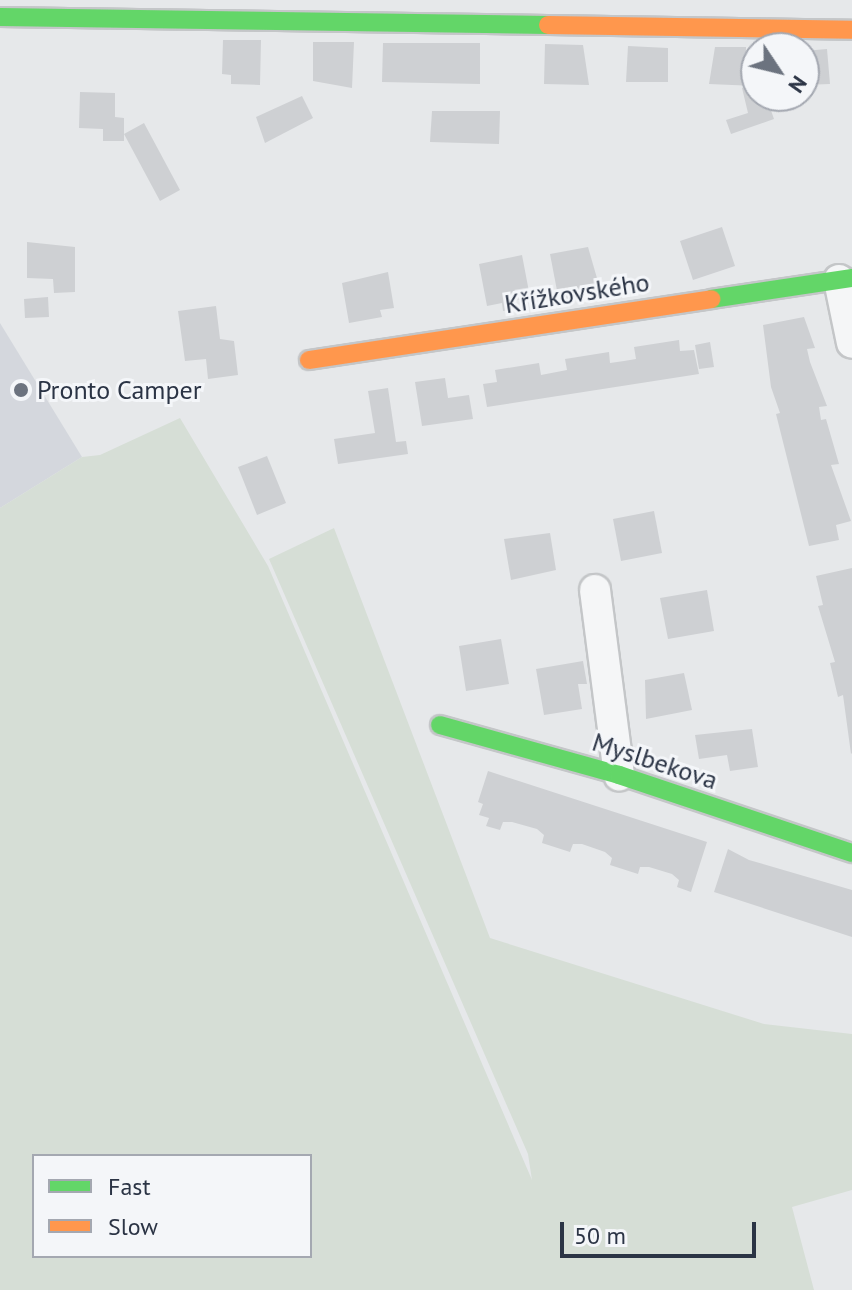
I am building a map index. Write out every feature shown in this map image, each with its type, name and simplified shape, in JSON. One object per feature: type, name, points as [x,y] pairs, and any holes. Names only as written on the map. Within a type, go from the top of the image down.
[{"type":"street","points":[[0,17],[852,30]]},
{"type":"street","points":[[846,279],[852,343]]},
{"type":"street","name":"Křížkovského","points":[[309,360],[846,279]]},
{"type":"street","points":[[595,590],[619,775]]},
{"type":"street","name":"Myslbekova","points":[[440,725],[619,775],[852,853]]},
{"type":"shaded area","name":"Pronto Camper","points":[[0,323],[82,457],[0,508]]},
{"type":"shaded area","points":[[180,418],[268,566],[532,1180],[528,1154],[269,559],[334,528],[490,938],[764,1024],[852,1034],[852,1190],[792,1207],[814,1290],[0,1290],[0,508],[82,457],[100,455]]},
{"type":"building","points":[[223,40],[261,40],[260,85],[231,84],[231,75],[222,74]]},
{"type":"building","points":[[313,42],[354,42],[352,88],[313,81]]},
{"type":"building","points":[[383,43],[480,43],[480,84],[382,82]]},
{"type":"building","points":[[545,44],[583,45],[589,85],[544,84]]},
{"type":"building","points":[[628,46],[668,48],[668,82],[626,82]]},
{"type":"building","points":[[715,47],[740,47],[740,85],[709,84]]},
{"type":"building","points":[[827,49],[830,84],[820,84],[820,50]]},
{"type":"building","points":[[80,92],[115,93],[115,117],[124,118],[124,141],[103,141],[103,129],[79,128]]},
{"type":"building","points":[[302,96],[313,118],[265,143],[256,117]]},
{"type":"building","points":[[432,111],[500,111],[499,144],[430,142]]},
{"type":"building","points":[[772,112],[774,119],[731,134],[726,120],[748,113]]},
{"type":"building","points":[[144,123],[180,190],[160,201],[124,134]]},
{"type":"building","points":[[722,227],[735,266],[693,280],[680,241]]},
{"type":"building","points":[[27,242],[75,247],[75,292],[54,293],[53,279],[27,278]]},
{"type":"building","points":[[588,247],[601,292],[559,301],[550,254]]},
{"type":"building","points":[[522,255],[530,297],[514,301],[516,309],[503,311],[502,303],[487,306],[479,264]]},
{"type":"building","points":[[388,272],[394,308],[380,310],[382,317],[349,323],[342,283]]},
{"type":"building","points":[[48,297],[49,317],[25,318],[24,299]]},
{"type":"building","points":[[216,306],[220,339],[234,341],[238,375],[208,379],[206,359],[185,361],[178,311]]},
{"type":"building","points":[[804,317],[815,348],[807,349],[810,362],[827,406],[819,407],[821,420],[826,419],[839,464],[831,465],[851,521],[836,525],[839,540],[809,546],[776,414],[780,413],[771,387],[763,325]]},
{"type":"building","points":[[679,340],[680,351],[694,350],[699,374],[487,407],[483,384],[497,382],[495,370],[539,363],[541,375],[567,370],[565,359],[609,352],[610,363],[636,359],[634,347]]},
{"type":"building","points":[[710,342],[714,367],[699,369],[695,345]]},
{"type":"building","points":[[445,378],[448,398],[469,395],[473,419],[422,426],[415,382]]},
{"type":"building","points":[[388,388],[396,442],[406,441],[408,454],[338,464],[334,439],[375,433],[368,391]]},
{"type":"building","points":[[267,456],[286,503],[257,515],[238,467]]},
{"type":"building","points":[[654,511],[662,553],[621,561],[613,519]]},
{"type":"building","points":[[550,533],[556,570],[511,580],[504,539]]},
{"type":"building","points":[[852,568],[851,754],[843,695],[838,697],[830,663],[835,662],[818,606],[823,605],[816,576]]},
{"type":"building","points":[[707,590],[714,631],[668,639],[660,598]]},
{"type":"building","points":[[501,639],[509,684],[466,691],[459,646]]},
{"type":"building","points":[[583,661],[587,684],[578,684],[582,709],[544,715],[536,669]]},
{"type":"building","points":[[684,673],[692,710],[646,719],[645,680]]},
{"type":"building","points":[[752,729],[758,767],[730,771],[727,755],[699,759],[695,735]]},
{"type":"building","points":[[488,771],[707,842],[691,892],[677,887],[679,880],[672,874],[640,867],[638,874],[610,865],[612,858],[605,852],[582,844],[573,844],[570,852],[542,843],[544,835],[537,829],[512,822],[503,822],[500,830],[486,826],[489,818],[479,815],[483,804],[478,802]]},
{"type":"building","points":[[728,849],[749,860],[852,890],[852,937],[714,892]]},
{"type":"traffic: fast","points":[[0,17],[548,25]]},
{"type":"traffic: fast","points":[[711,299],[852,278]]},
{"type":"traffic: fast","points":[[440,725],[619,775],[852,853]]},
{"type":"traffic: slow","points":[[548,25],[852,30]]},
{"type":"traffic: slow","points":[[309,360],[711,299]]},
{"type":"place","name":"Pronto Camper","points":[[21,390]]}]
